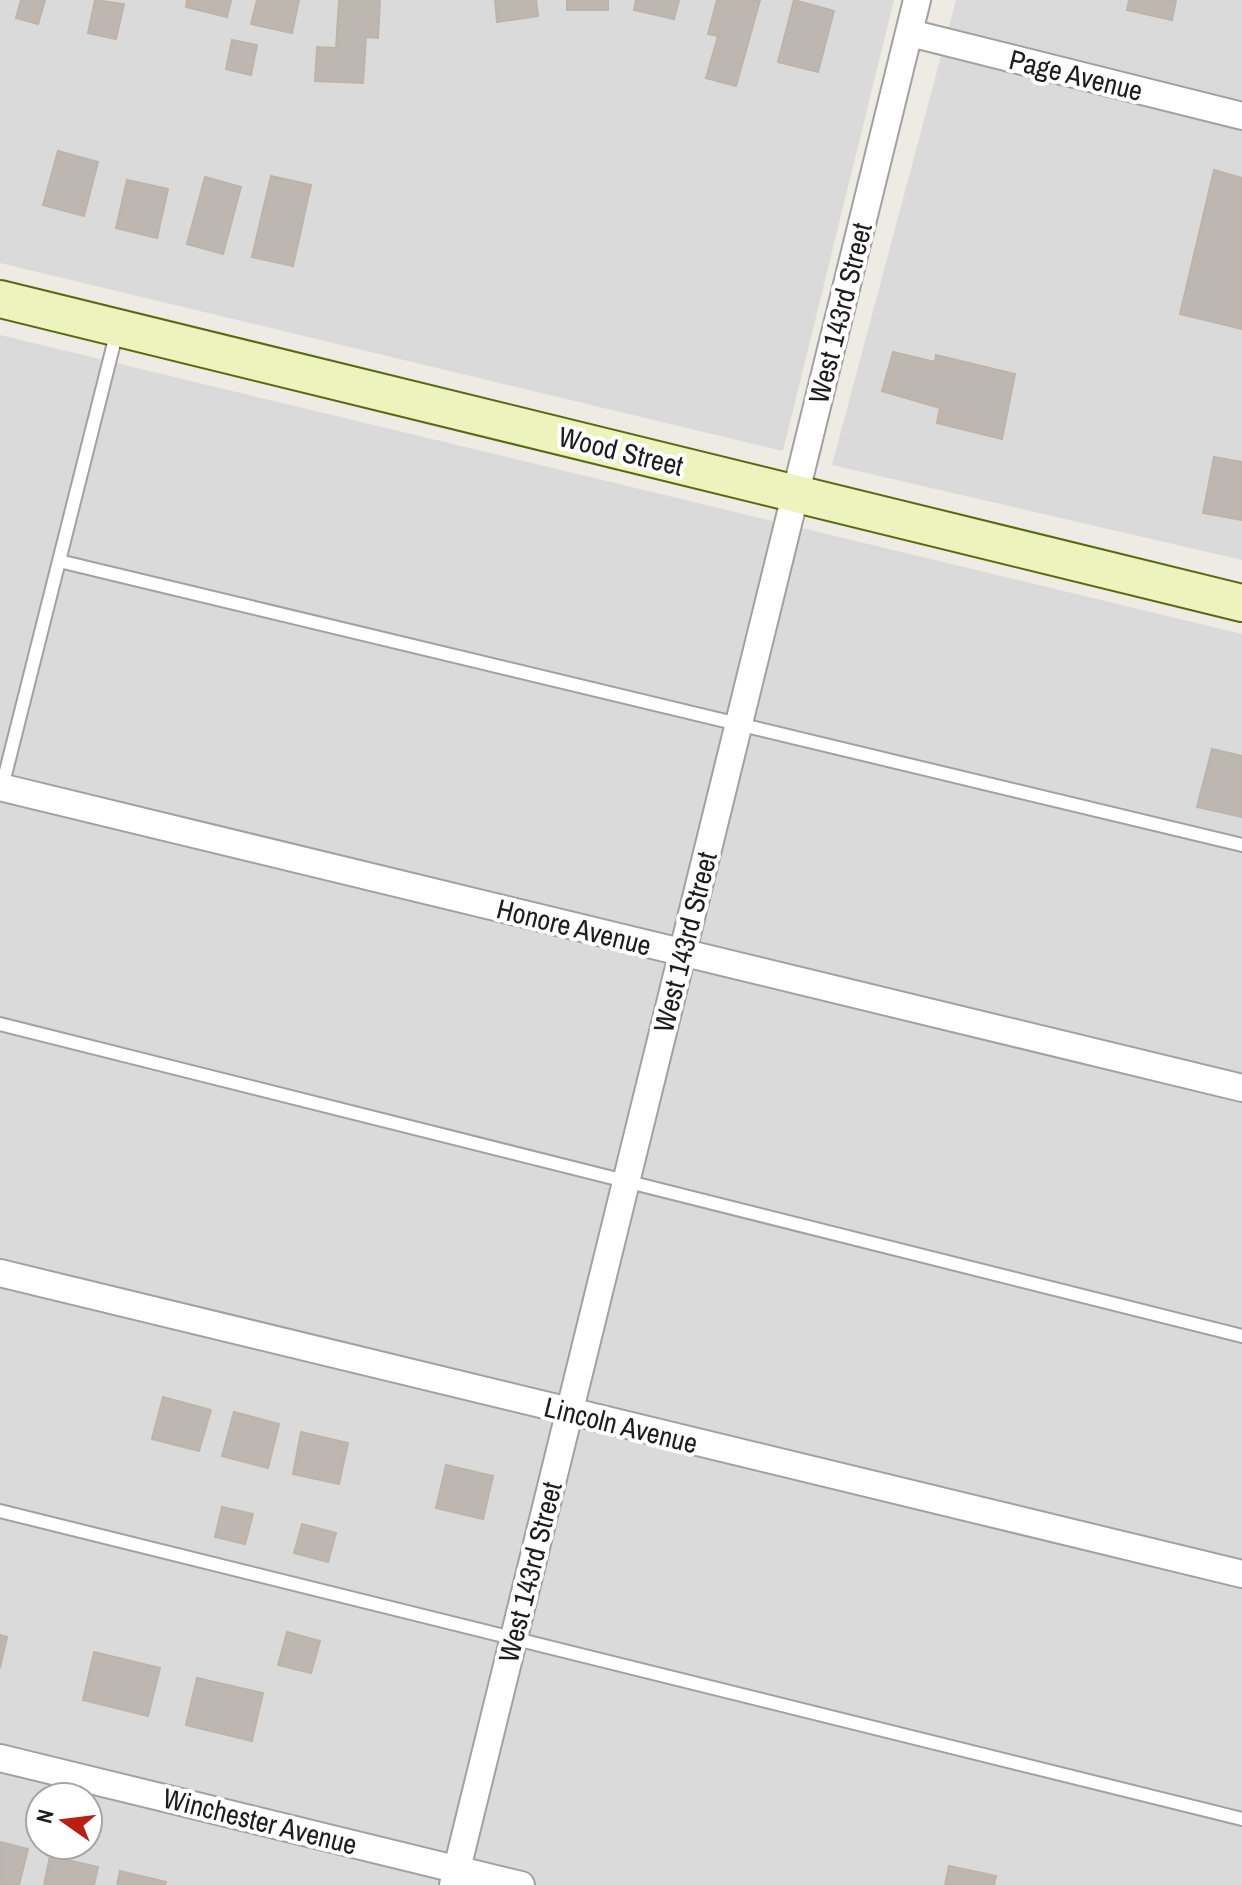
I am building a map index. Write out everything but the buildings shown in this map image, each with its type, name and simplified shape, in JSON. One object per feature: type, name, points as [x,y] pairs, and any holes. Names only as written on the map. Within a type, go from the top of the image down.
[{"type":"main road","name":"Wood Street","points":[[0,299],[1242,603]]},
{"type":"street","name":"West 143rd Street","points":[[455,1877],[917,0]]},
{"type":"street","name":"Page Avenue","points":[[910,33],[1242,116]]},
{"type":"street","name":"Honore Avenue","points":[[1,790],[1242,1088]]},
{"type":"street","name":"Lincoln Avenue","points":[[0,1273],[1242,1574]]},
{"type":"street","name":"Winchester Avenue","points":[[0,1758],[455,1877],[521,1885]]},
{"type":"lane","points":[[1,790],[118,328]]},
{"type":"lane","points":[[59,561],[1242,845]]},
{"type":"lane","points":[[0,1024],[1242,1336]]},
{"type":"lane","points":[[0,1511],[1242,1819]]},
{"type":"shaded area","points":[[0,0],[894,0],[783,451],[0,263]]},
{"type":"shaded area","points":[[956,0],[1242,0],[1242,560],[832,465]]},
{"type":"shaded area","points":[[0,335],[1242,634],[1242,1885],[0,1885]]}]
